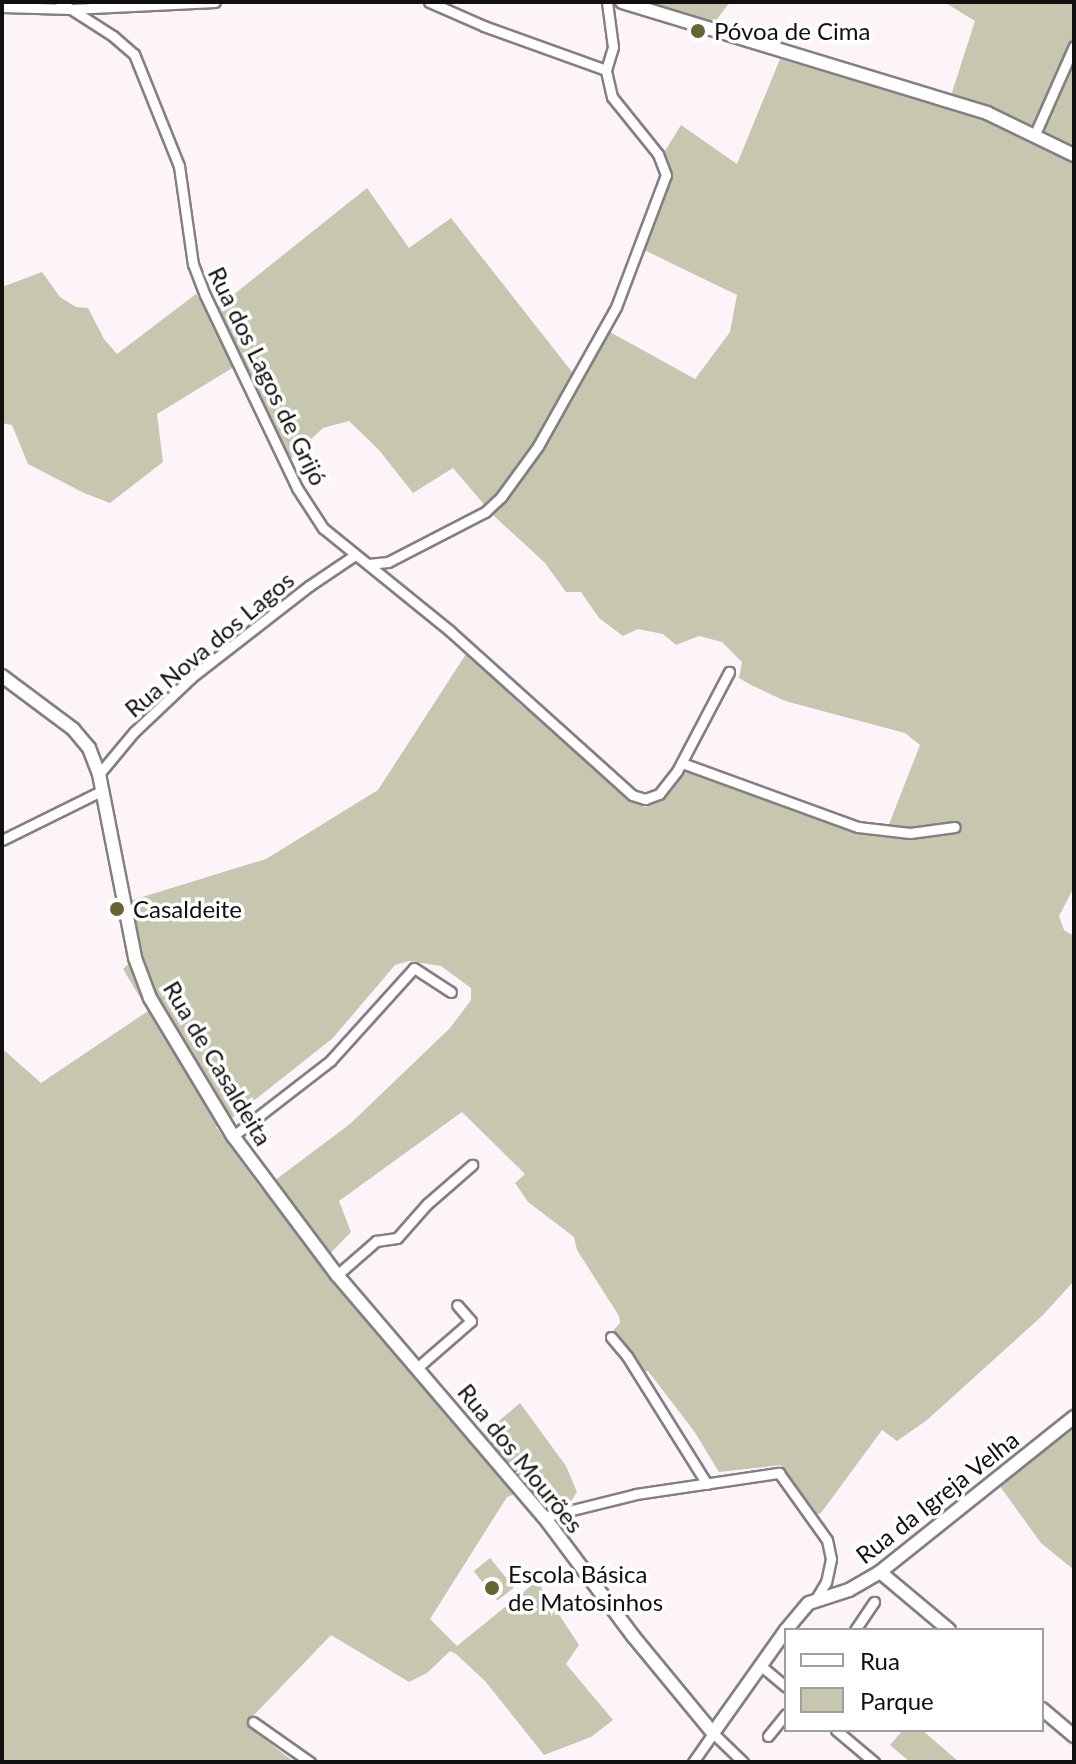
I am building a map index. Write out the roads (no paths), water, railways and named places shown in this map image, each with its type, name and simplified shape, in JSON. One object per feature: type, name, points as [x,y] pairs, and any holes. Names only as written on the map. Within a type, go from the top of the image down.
[{"type":"street","name":"Rua dos Lagos de Grijó","points":[[60,2],[134,54],[179,166],[193,264],[205,295],[297,488],[323,528],[535,705],[632,795],[645,799],[659,794],[682,763],[729,672]]},
{"type":"street","points":[[2,7],[71,9],[215,2]]},
{"type":"street","points":[[429,2],[484,26],[606,70]]},
{"type":"street","points":[[368,564],[388,562],[485,512],[501,497],[538,446],[616,307],[666,175],[658,154],[612,97],[606,70],[613,47],[607,2]]},
{"type":"street","points":[[622,2],[987,113],[1074,155]]},
{"type":"street","points":[[1035,134],[1074,46]]},
{"type":"street","name":"Rua Nova dos Lagos","points":[[99,774],[134,732],[192,677],[309,586],[355,555]]},
{"type":"street","name":"Rua de Casaldeita","points":[[2,676],[73,729],[89,748],[99,774],[140,972],[150,998],[233,1136],[337,1275],[418,1367]]},
{"type":"street","points":[[682,763],[858,827],[910,833],[955,827]]},
{"type":"street","points":[[2,840],[101,791]]},
{"type":"street","points":[[233,1136],[330,1061],[414,968],[451,992]]},
{"type":"street","points":[[337,1275],[376,1241],[397,1238],[427,1204],[472,1165]]},
{"type":"street","points":[[418,1367],[471,1321],[457,1305]]},
{"type":"street","points":[[611,1337],[627,1356],[707,1484]]},
{"type":"street","name":"Rua dos Mourões","points":[[418,1367],[544,1517],[633,1636],[713,1733],[743,1762]]},
{"type":"street","name":"Rua da Igreja Velha","points":[[788,1628],[803,1608],[815,1600],[849,1590],[880,1572],[1074,1417]]},
{"type":"street","points":[[544,1517],[636,1494],[779,1473],[827,1540],[831,1559],[826,1582],[815,1600]]},
{"type":"street","points":[[880,1572],[947,1628]]},
{"type":"street","points":[[856,1628],[874,1602]]},
{"type":"street","name":"Rua da Igreja Velha","points":[[713,1733],[784,1633]]},
{"type":"street","points":[[760,1665],[784,1685]]},
{"type":"street","points":[[1044,1711],[1074,1736]]},
{"type":"street","points":[[768,1736],[784,1716]]},
{"type":"street","points":[[253,1722],[310,1762]]},
{"type":"street","points":[[838,1732],[874,1762]]},
{"type":"street","points":[[693,1762],[713,1733]]},
{"type":"place","name":"Póvoa de Cima","points":[[698,31]]},
{"type":"place","name":"Casaldeite","points":[[117,909]]},
{"type":"place","name":"Escola Básica de Matosinhos","points":[[492,1588]]}]
